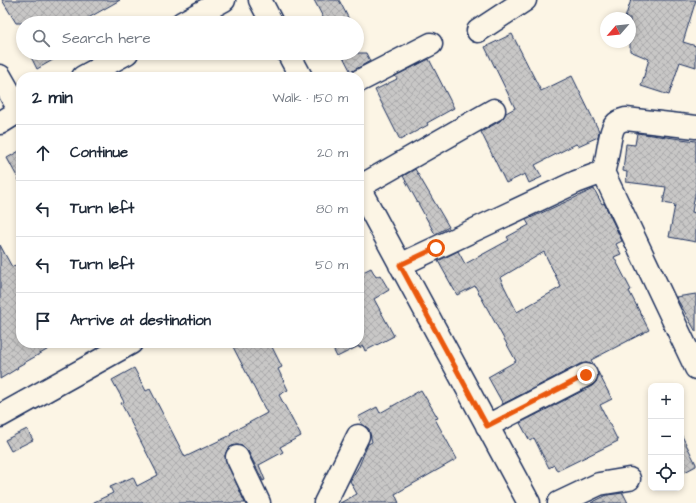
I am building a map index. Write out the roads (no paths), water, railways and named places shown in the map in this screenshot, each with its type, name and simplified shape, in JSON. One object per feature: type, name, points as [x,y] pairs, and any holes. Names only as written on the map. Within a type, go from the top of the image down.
[{"type":"street","points":[[195,16],[224,0]]},
{"type":"street","points":[[260,0],[268,16]]},
{"type":"street","points":[[478,31],[525,0]]},
{"type":"street","points":[[364,78],[431,44]]},
{"type":"street","points":[[92,72],[114,60]]},
{"type":"street","points":[[292,60],[298,72]]},
{"type":"street","points":[[0,76],[16,104]]},
{"type":"street","points":[[364,184],[494,110]]},
{"type":"street","points":[[0,124],[16,114]]},
{"type":"street","points":[[400,265],[576,182],[603,172],[607,163],[612,132],[615,125],[621,121],[626,119],[696,127]]},
{"type":"street","points":[[603,172],[694,359]]},
{"type":"street","points":[[365,216],[400,265],[529,503]]},
{"type":"street","points":[[0,416],[122,348]]},
{"type":"street","points":[[487,426],[586,375]]},
{"type":"street","points":[[325,503],[358,436]]},
{"type":"street","points":[[237,457],[259,503]]},
{"type":"street","points":[[559,503],[599,484],[629,479]]}]
